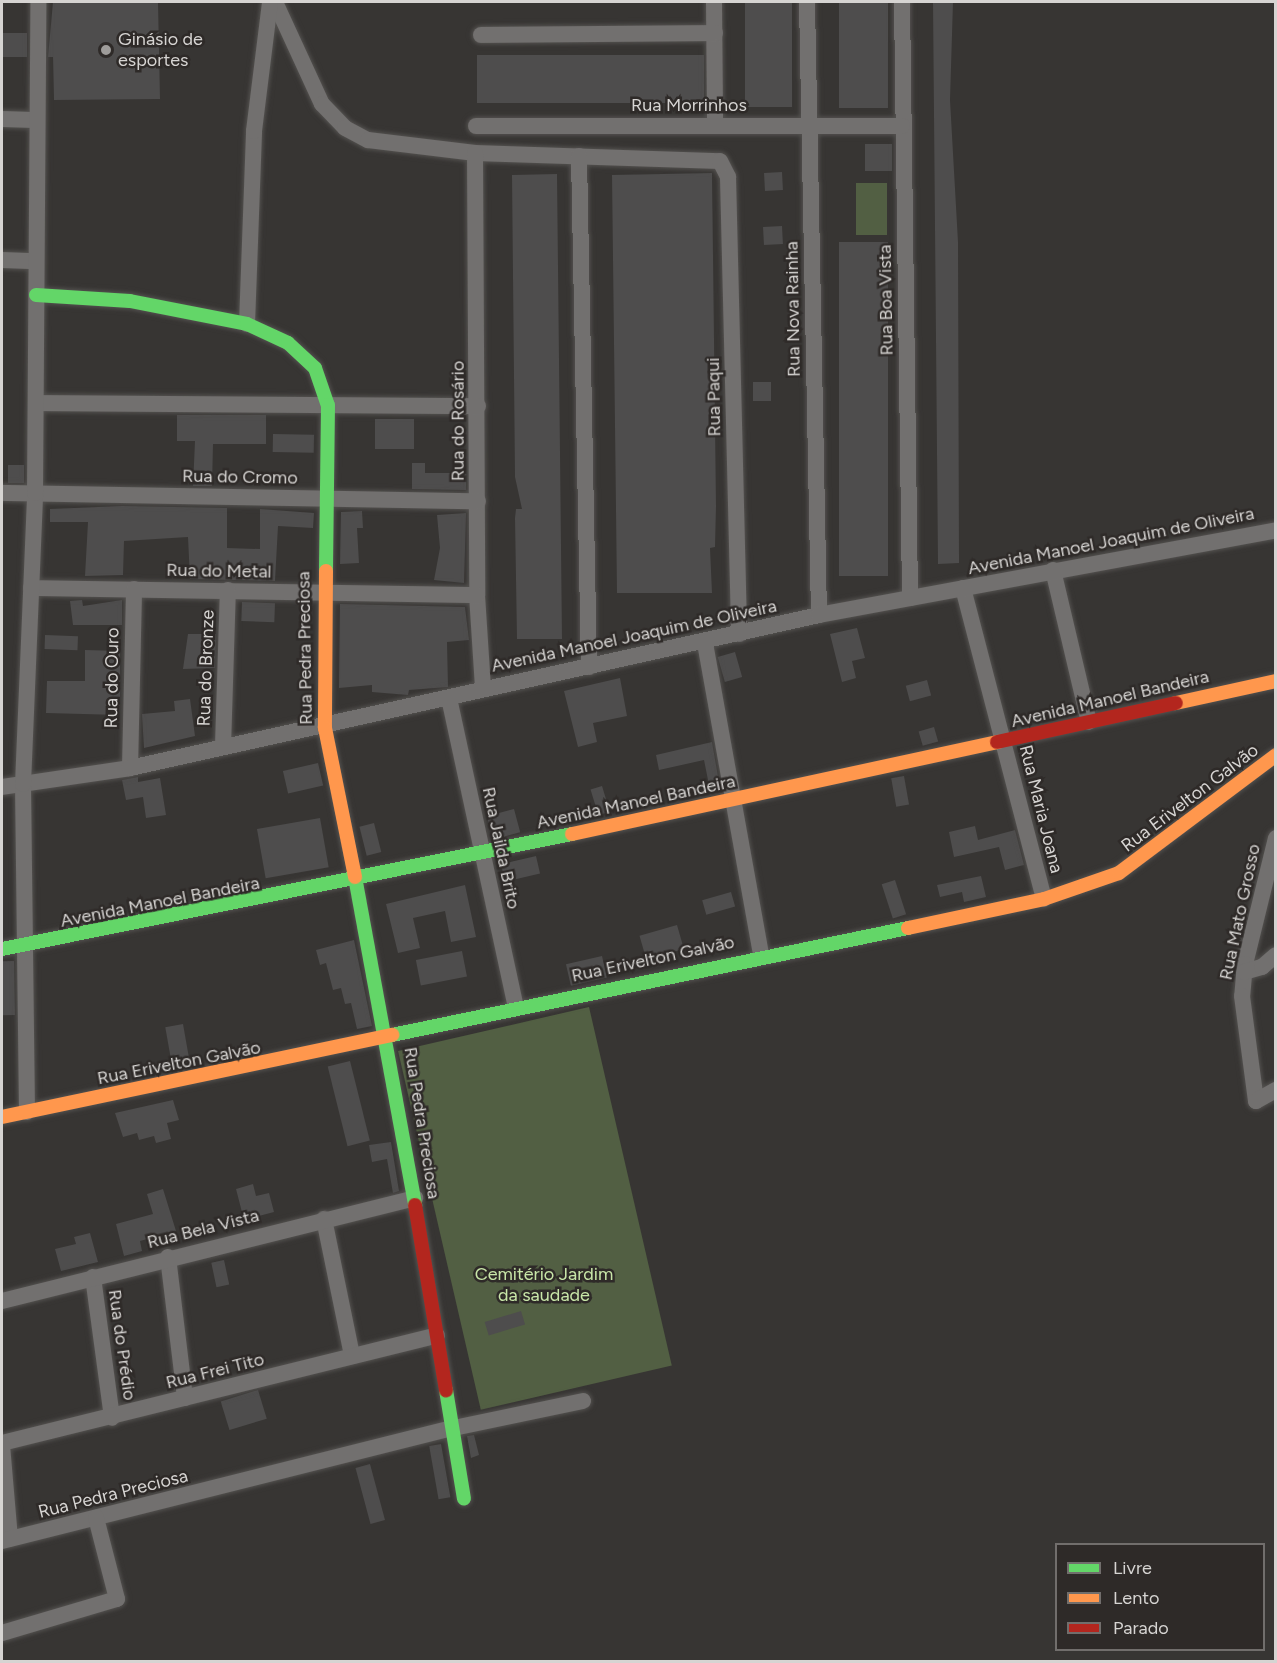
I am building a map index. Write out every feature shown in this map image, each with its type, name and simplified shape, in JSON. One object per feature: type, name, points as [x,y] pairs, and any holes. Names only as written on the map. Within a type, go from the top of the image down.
[{"type":"street","points":[[27,1112],[23,946],[23,784],[36,402],[34,120],[38,2]]},
{"type":"street","points":[[36,295],[129,301],[247,324],[254,131],[270,2]]},
{"type":"street","points":[[275,2],[322,104],[345,128],[395,146],[475,153],[579,156],[589,667]]},
{"type":"street","points":[[714,2],[715,124]]},
{"type":"street","name":"Rua Nova Rainha","points":[[807,2],[819,615]]},
{"type":"street","name":"Rua Boa Vista","points":[[902,2],[910,598]]},
{"type":"street","points":[[480,35],[715,33]]},
{"type":"street","points":[[2,119],[34,120]]},
{"type":"street","name":"Rua Morrinhos","points":[[476,126],[715,124],[902,126]]},
{"type":"street","name":"Rua do Rosário","points":[[475,153],[478,406],[477,595],[483,689]]},
{"type":"street","name":"Rua Paqui","points":[[579,156],[720,161],[728,177],[740,634]]},
{"type":"street","points":[[2,260],[36,261]]},
{"type":"street","name":"Rua Pedra Preciosa","points":[[6,1540],[449,1429],[437,1335],[388,1039],[353,882],[325,728],[323,593],[328,405],[315,368],[288,343],[247,324]]},
{"type":"street","points":[[36,402],[478,406]]},
{"type":"street","name":"Rua do Cromo","points":[[2,493],[478,501]]},
{"type":"street","name":"Avenida Manoel Joaquim de Oliveira","points":[[2,787],[130,768],[224,746],[325,728],[483,689],[705,643],[819,615],[1275,530]]},
{"type":"street","points":[[1053,570],[1089,722]]},
{"type":"street","name":"Rua do Metal","points":[[31,588],[477,595]]},
{"type":"street","name":"Rua Maria Joana","points":[[963,588],[1044,899]]},
{"type":"street","name":"Rua do Ouro","points":[[130,768],[134,589]]},
{"type":"street","name":"Rua do Bronze","points":[[224,746],[228,590]]},
{"type":"street","points":[[705,643],[736,800],[761,955]]},
{"type":"street","name":"Avenida Manoel Bandeira","points":[[2,950],[353,882],[482,852],[1004,742],[1275,681]]},
{"type":"street","name":"Rua Jailda Brito","points":[[449,698],[516,1006]]},
{"type":"street","name":"Rua Erivelton Galvão","points":[[2,1117],[388,1039],[516,1006],[1044,899],[1119,873],[1275,755]]},
{"type":"street","name":"Rua Mato Grosso","points":[[1275,838],[1244,972],[1244,1036],[1256,1101],[1275,1090]]},
{"type":"street","points":[[1244,972],[1262,967],[1275,955]]},
{"type":"street","name":"Rua Bela Vista","points":[[2,1301],[168,1257],[415,1198]]},
{"type":"street","points":[[324,1219],[352,1356]]},
{"type":"street","points":[[168,1257],[185,1398]]},
{"type":"street","name":"Rua do Prédio","points":[[93,1277],[112,1418]]},
{"type":"street","name":"Rua Frei Tito","points":[[2,1444],[437,1335]]},
{"type":"street","points":[[464,1499],[449,1429],[583,1401]]},
{"type":"street","points":[[2,1444],[6,1540]]},
{"type":"street","points":[[2,1633],[117,1599],[96,1518]]},
{"type":"green space","points":[[856,183],[887,183],[887,235],[856,235]]},
{"type":"green space","name":"Cemitério Jardim da saudade","points":[[589,1007],[672,1366],[481,1410],[398,1051]]},
{"type":"building","name":"Ginásio de esportes","points":[[53,2],[158,2],[160,99],[54,100],[53,57],[48,57]]},
{"type":"building","points":[[745,2],[792,2],[792,107],[745,107]]},
{"type":"building","points":[[839,2],[888,2],[888,108],[839,108]]},
{"type":"building","points":[[933,2],[953,2],[950,100],[958,242],[959,563],[938,564]]},
{"type":"building","points":[[2,33],[27,33],[27,57],[2,57]]},
{"type":"building","points":[[477,55],[704,55],[704,103],[477,103]]},
{"type":"building","points":[[865,144],[892,144],[892,171],[865,171]]},
{"type":"building","points":[[782,172],[783,190],[765,191],[764,173]]},
{"type":"building","points":[[712,173],[716,506],[715,547],[710,548],[712,593],[617,593],[612,175]]},
{"type":"building","points":[[557,174],[562,639],[517,639],[515,518],[516,509],[522,509],[515,477],[512,175]]},
{"type":"building","points":[[782,226],[783,244],[764,245],[763,227]]},
{"type":"building","points":[[839,242],[888,242],[888,576],[839,576]]},
{"type":"building","points":[[753,382],[771,382],[771,401],[753,401]]},
{"type":"building","points":[[177,415],[266,415],[266,444],[213,444],[212,486],[193,486],[195,441],[177,441]]},
{"type":"building","points":[[375,419],[414,419],[414,449],[375,449]]},
{"type":"building","points":[[273,434],[314,435],[314,453],[273,452]]},
{"type":"building","points":[[412,463],[425,463],[425,473],[466,473],[466,490],[412,489]]},
{"type":"building","points":[[8,465],[24,465],[24,483],[8,483]]},
{"type":"building","points":[[122,506],[227,508],[227,548],[260,549],[260,509],[314,513],[313,528],[278,526],[275,581],[190,579],[188,537],[124,541],[123,575],[85,576],[88,522],[50,522],[50,509]]},
{"type":"building","points":[[362,511],[363,528],[357,528],[359,563],[340,564],[341,512]]},
{"type":"building","points":[[466,513],[464,583],[434,580],[440,548],[437,515]]},
{"type":"building","points":[[82,600],[83,606],[122,600],[122,625],[73,625],[70,601]]},
{"type":"building","points":[[242,602],[275,603],[274,622],[241,621]]},
{"type":"building","points":[[340,604],[465,607],[469,640],[447,642],[448,687],[409,690],[408,695],[372,692],[372,685],[339,688]]},
{"type":"building","points":[[857,628],[865,658],[852,661],[856,678],[842,682],[830,634]]},
{"type":"building","points":[[188,634],[216,634],[215,668],[183,669]]},
{"type":"building","points":[[45,635],[78,636],[77,650],[45,649]]},
{"type":"building","points":[[85,650],[120,651],[120,715],[46,713],[47,681],[85,681]]},
{"type":"building","points":[[735,652],[742,677],[725,682],[718,657]]},
{"type":"building","points":[[620,678],[627,716],[593,723],[597,742],[578,747],[564,691]]},
{"type":"building","points":[[927,680],[931,695],[910,701],[906,686]]},
{"type":"building","points":[[190,699],[195,736],[144,748],[142,714],[175,711],[174,701]]},
{"type":"building","points":[[934,727],[938,741],[923,746],[919,731]]},
{"type":"building","points":[[712,742],[720,788],[710,790],[704,760],[659,770],[656,755]]},
{"type":"building","points":[[318,763],[323,785],[288,794],[283,771]]},
{"type":"building","points":[[904,776],[909,805],[896,807],[891,778]]},
{"type":"building","points":[[138,777],[138,782],[160,778],[166,815],[146,818],[143,797],[126,800],[122,780]]},
{"type":"building","points":[[602,786],[610,812],[598,815],[591,790]]},
{"type":"building","points":[[514,809],[520,832],[493,839],[487,816]]},
{"type":"building","points":[[320,818],[329,867],[266,878],[257,829]]},
{"type":"building","points":[[374,823],[381,852],[367,856],[359,827]]},
{"type":"building","points":[[975,826],[978,840],[1015,830],[1024,865],[1005,870],[999,847],[954,857],[949,832]]},
{"type":"building","points":[[536,856],[540,874],[505,882],[501,864]]},
{"type":"building","points":[[981,876],[986,897],[964,902],[962,892],[940,897],[937,885]]},
{"type":"building","points":[[895,880],[906,914],[893,919],[882,884]]},
{"type":"building","points":[[465,885],[476,937],[451,942],[445,911],[413,918],[420,948],[398,953],[386,904]]},
{"type":"building","points":[[731,892],[735,906],[706,915],[702,900]]},
{"type":"building","points":[[677,925],[684,949],[646,960],[640,936]]},
{"type":"building","points":[[354,940],[372,1026],[357,1029],[351,1003],[345,1004],[341,988],[333,990],[326,963],[320,965],[316,950]]},
{"type":"building","points":[[462,951],[467,977],[421,985],[416,960]]},
{"type":"building","points":[[602,956],[607,977],[571,986],[566,964]]},
{"type":"building","points":[[2,961],[14,961],[15,1015],[3,1015]]},
{"type":"building","points":[[183,1024],[189,1059],[172,1063],[165,1027]]},
{"type":"building","points":[[350,1061],[370,1141],[348,1146],[328,1067]]},
{"type":"building","points":[[173,1100],[179,1120],[167,1123],[171,1139],[156,1143],[154,1136],[139,1140],[137,1133],[123,1137],[115,1113]]},
{"type":"building","points":[[391,1142],[399,1191],[393,1193],[387,1159],[372,1162],[369,1145]]},
{"type":"building","points":[[253,1184],[256,1196],[269,1193],[274,1212],[244,1220],[236,1189]]},
{"type":"building","points":[[163,1189],[176,1231],[140,1241],[142,1251],[124,1256],[116,1224],[153,1214],[147,1194]]},
{"type":"building","points":[[90,1233],[98,1262],[61,1271],[55,1249],[76,1244],[74,1237]]},
{"type":"building","points":[[224,1260],[229,1284],[216,1287],[211,1263]]},
{"type":"building","points":[[521,1311],[525,1324],[489,1335],[485,1322]]},
{"type":"building","points":[[258,1390],[267,1419],[229,1430],[221,1401]]},
{"type":"building","points":[[474,1435],[479,1455],[471,1458],[467,1436]]},
{"type":"building","points":[[441,1444],[450,1497],[439,1499],[429,1446]]},
{"type":"building","points":[[370,1464],[385,1520],[371,1524],[356,1468]]},
{"type":"traffic: fast","points":[[36,295],[130,301],[247,324],[288,343],[315,368],[328,405],[326,571]]},
{"type":"traffic: fast","points":[[2,949],[572,834]]},
{"type":"traffic: fast","points":[[355,877],[415,1205]]},
{"type":"traffic: fast","points":[[392,1035],[908,928]]},
{"type":"traffic: fast","points":[[446,1390],[464,1499]]},
{"type":"traffic: slow","points":[[326,571],[325,728],[355,877]]},
{"type":"traffic: slow","points":[[1176,703],[1276,681]]},
{"type":"traffic: slow","points":[[572,834],[997,742]]},
{"type":"traffic: slow","points":[[908,928],[1044,899],[1119,873],[1276,755]]},
{"type":"traffic: slow","points":[[2,1117],[392,1035]]},
{"type":"traffic: jam","points":[[997,742],[1176,703]]},
{"type":"traffic: jam","points":[[415,1205],[446,1390]]},
{"type":"place","name":"Ginásio de esportes","points":[[106,50]]}]
